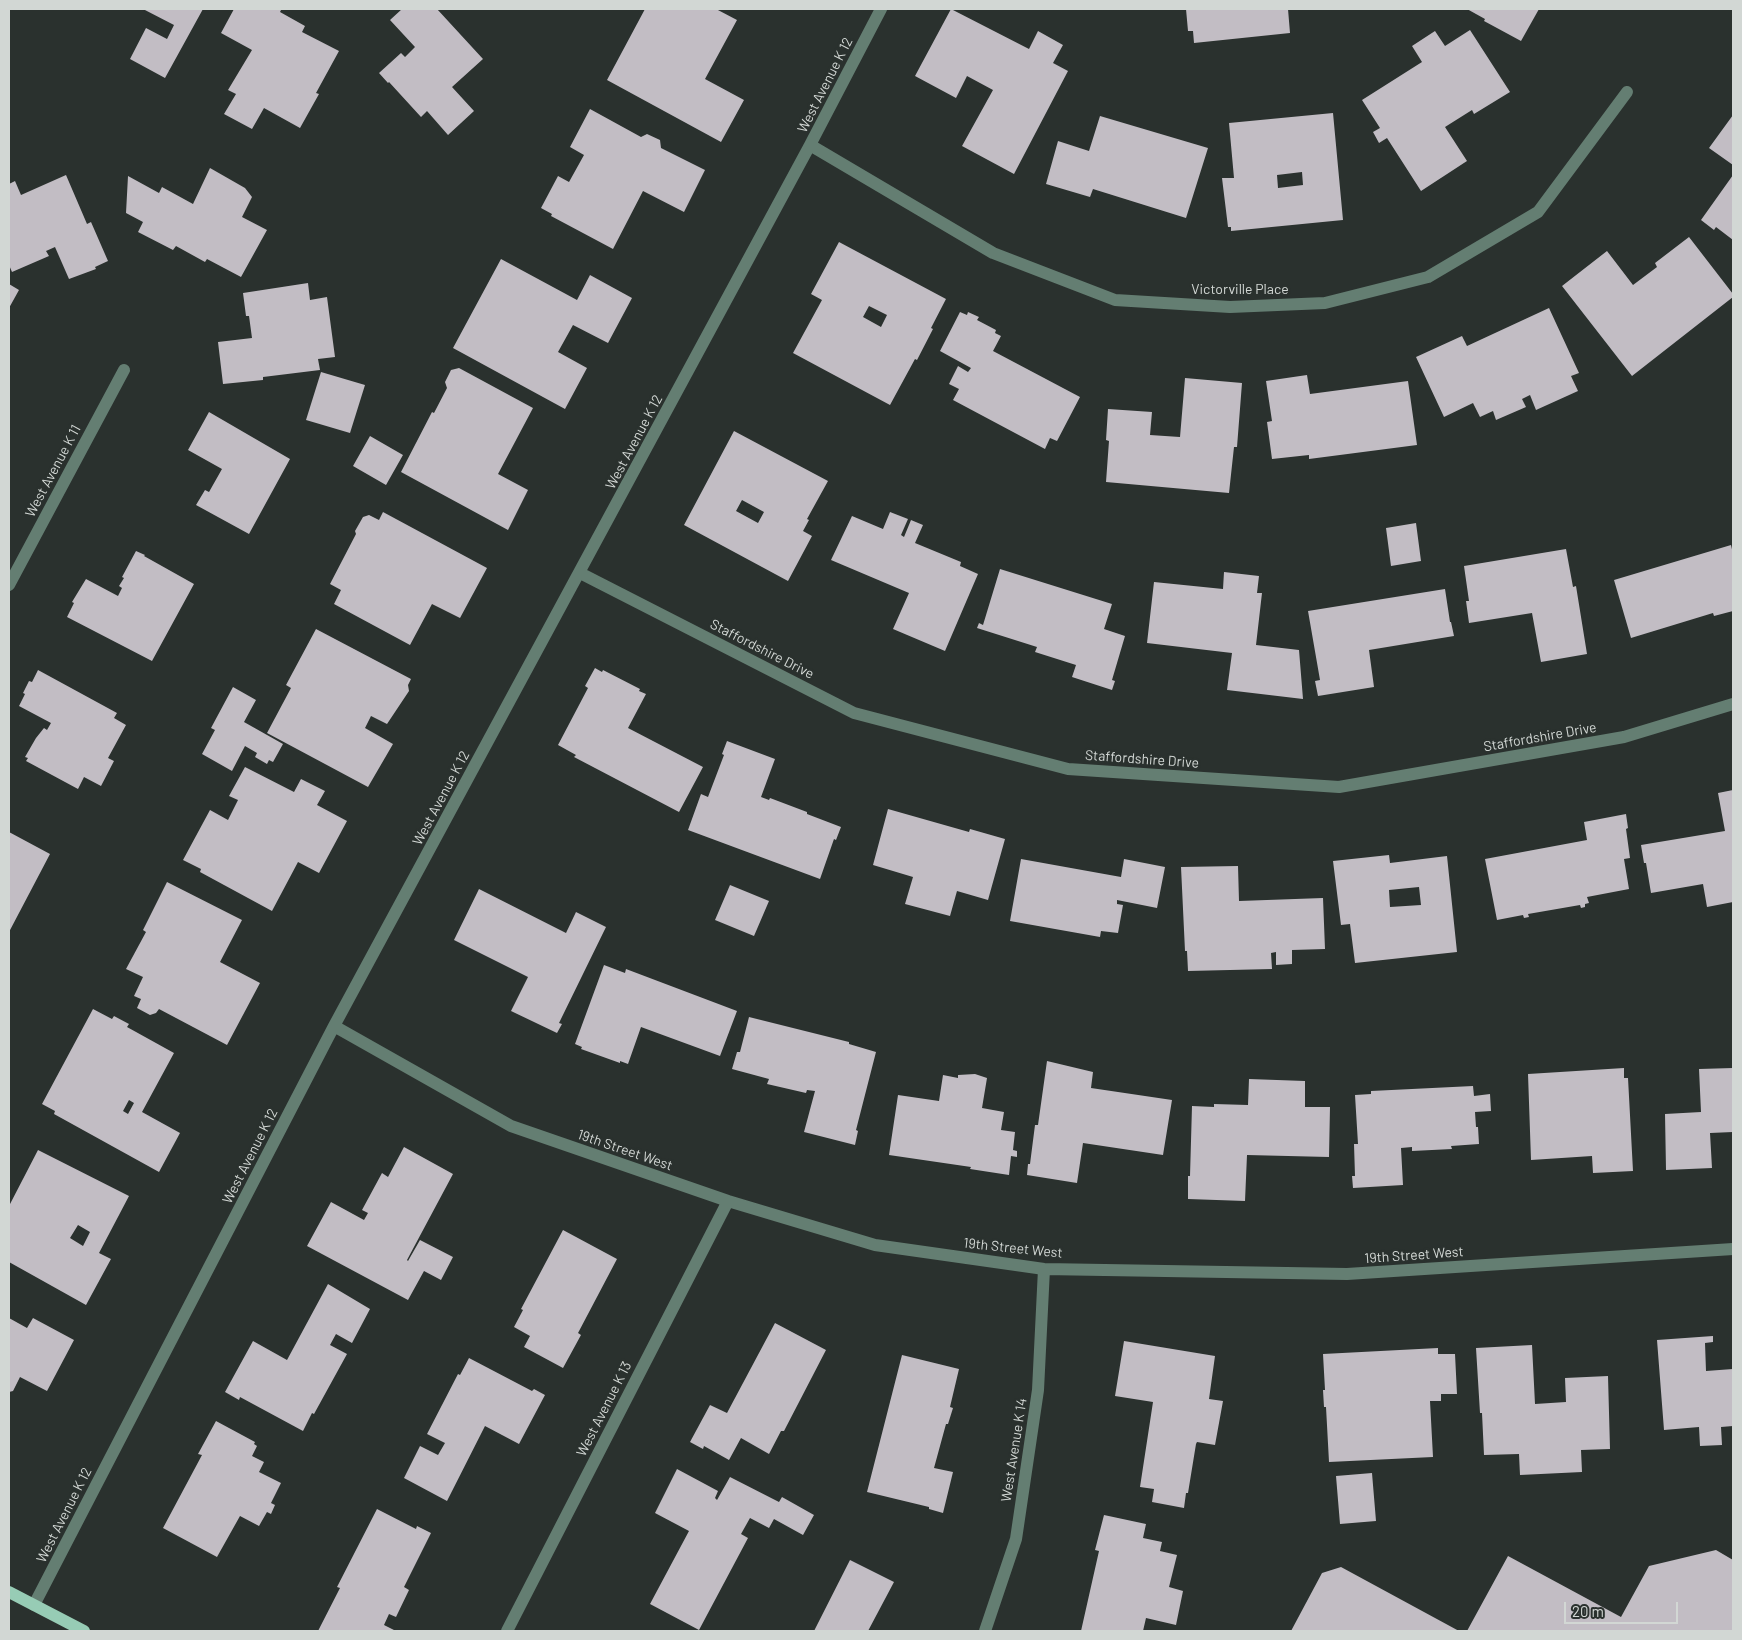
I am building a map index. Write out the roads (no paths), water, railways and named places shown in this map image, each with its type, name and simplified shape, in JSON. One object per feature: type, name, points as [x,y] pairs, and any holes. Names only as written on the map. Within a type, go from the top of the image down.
[{"type":"main road","points":[[9,1592],[84,1631]]},
{"type":"street","name":"West Avenue K 12","points":[[34,1605],[334,1026],[580,573],[881,9]]},
{"type":"street","name":"Victorville Place","points":[[810,145],[993,253],[1115,300],[1230,307],[1325,303],[1428,277],[1538,212],[1627,92]]},
{"type":"street","name":"West Avenue K 11","points":[[9,585],[124,370]]},
{"type":"street","name":"Staffordshire Drive","points":[[580,573],[854,713],[1068,769],[1339,787],[1624,737],[1733,704]]},
{"type":"street","name":"19th Street West","points":[[334,1026],[511,1126],[728,1201],[875,1245],[1044,1269],[1347,1274],[1733,1249]]},
{"type":"street","name":"West Avenue K 13","points":[[507,1631],[728,1201]]},
{"type":"street","name":"West Avenue K 14","points":[[985,1631],[1016,1539],[1038,1390],[1044,1269]]}]
